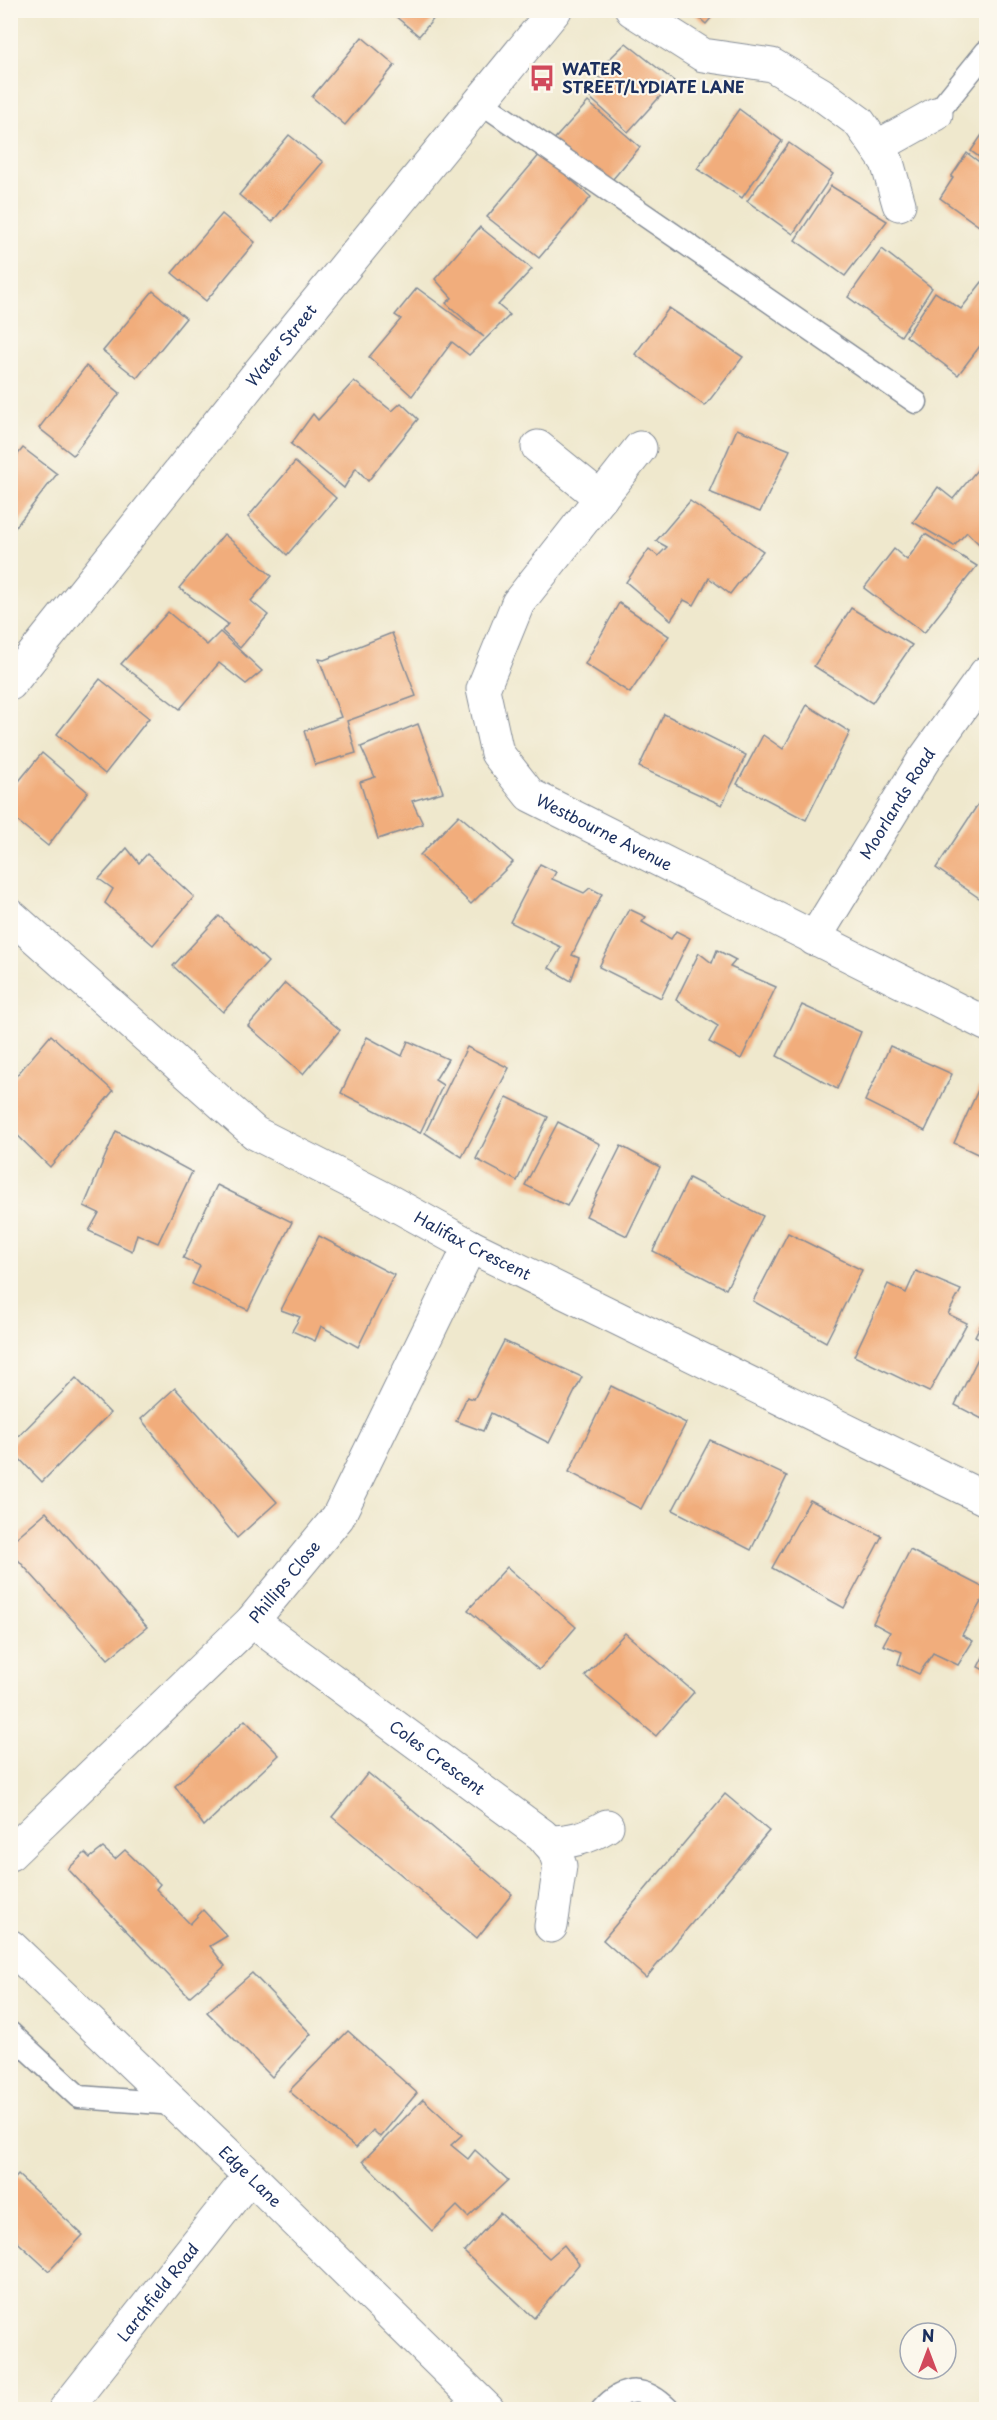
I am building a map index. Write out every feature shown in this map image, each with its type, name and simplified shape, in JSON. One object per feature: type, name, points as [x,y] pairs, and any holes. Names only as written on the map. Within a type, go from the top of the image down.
[{"type":"street","name":"Water Street","points":[[10,684],[257,375],[482,103],[555,10]]},
{"type":"street","points":[[632,10],[703,55],[772,65],[821,94],[859,122],[877,147],[887,162],[899,204]]},
{"type":"street","points":[[877,147],[936,114]]},
{"type":"street","points":[[538,447],[601,498]]},
{"type":"street","name":"Westbourne Avenue","points":[[640,448],[518,603],[483,689],[497,753],[530,795],[987,1024]]},
{"type":"street","name":"Moorlands Road","points":[[814,939],[923,761],[987,673]]},
{"type":"street","name":"Halifax Crescent","points":[[10,915],[255,1133],[387,1200],[470,1246],[987,1499]]},
{"type":"street","name":"Phillips Close","points":[[10,1854],[252,1621],[338,1517],[470,1246]]},
{"type":"street","name":"Coles Crescent","points":[[252,1621],[548,1842],[554,1849],[560,1866],[551,1926]]},
{"type":"street","points":[[548,1842],[569,1842],[591,1836],[607,1827]]},
{"type":"street","name":"Edge Lane","points":[[10,1946],[488,2409]]},
{"type":"street","name":"Larchfield Road","points":[[65,2409],[250,2176]]},
{"type":"lane","points":[[936,114],[987,52]]},
{"type":"lane","points":[[482,103],[916,402]]},
{"type":"lane","points":[[10,2033],[79,2097],[175,2104]]},
{"type":"lane","points":[[602,2409],[615,2397],[635,2391],[651,2394],[669,2409]]},
{"type":"building","points":[[388,10],[441,10],[419,36]]},
{"type":"building","points":[[690,10],[718,10],[706,24]]},
{"type":"building","points":[[362,37],[395,65],[345,125],[312,97]]},
{"type":"building","points":[[626,43],[674,81],[628,132],[588,96],[604,81],[594,74]]},
{"type":"building","points":[[588,102],[640,147],[607,186],[550,144]]},
{"type":"building","points":[[739,109],[782,141],[742,198],[697,169]]},
{"type":"building","points":[[986,129],[986,162],[971,151]]},
{"type":"building","points":[[289,135],[323,162],[272,222],[239,195]]},
{"type":"building","points":[[789,143],[833,174],[793,234],[747,201]]},
{"type":"building","points":[[541,153],[591,197],[539,258],[487,217]]},
{"type":"building","points":[[967,153],[986,167],[986,231],[940,198]]},
{"type":"building","points":[[831,186],[887,221],[845,276],[795,240]]},
{"type":"building","points":[[222,214],[255,242],[206,301],[172,273]]},
{"type":"building","points":[[480,227],[532,269],[498,305],[510,315],[469,355],[452,342],[412,396],[369,357],[401,319],[395,315],[417,288],[484,337],[446,303],[452,298],[435,279]]},
{"type":"building","points":[[882,249],[932,288],[901,336],[848,297]]},
{"type":"building","points":[[986,277],[986,338],[958,375],[906,336],[935,292],[961,309]]},
{"type":"building","points":[[153,291],[186,318],[137,378],[103,351]]},
{"type":"building","points":[[669,308],[743,357],[705,406],[635,354]]},
{"type":"building","points":[[86,366],[120,393],[73,455],[39,428]]},
{"type":"building","points":[[354,381],[392,411],[401,403],[418,419],[368,481],[356,468],[344,488],[291,444],[313,414],[318,420]]},
{"type":"building","points":[[737,429],[790,450],[760,512],[709,492]]},
{"type":"building","points":[[23,448],[57,474],[10,534],[10,464]]},
{"type":"building","points":[[986,459],[986,551],[967,532],[954,546],[913,522],[938,487],[953,499]]},
{"type":"building","points":[[295,462],[336,498],[287,555],[248,517]]},
{"type":"building","points":[[690,501],[763,551],[730,594],[709,578],[694,605],[684,600],[671,620],[626,582],[649,549],[658,556],[667,547],[656,541]]},
{"type":"building","points":[[224,534],[272,576],[251,601],[268,615],[240,648],[222,631],[228,624],[179,588]]},
{"type":"building","points":[[925,534],[977,566],[924,633],[864,588],[894,549],[907,560]]},
{"type":"building","points":[[619,603],[669,636],[630,693],[585,664]]},
{"type":"building","points":[[851,608],[912,645],[872,703],[814,666]]},
{"type":"building","points":[[168,612],[207,645],[220,632],[262,671],[246,684],[219,663],[180,709],[121,664]]},
{"type":"building","points":[[392,633],[416,696],[347,721],[356,753],[315,765],[304,731],[341,717],[319,659],[324,660]]},
{"type":"building","points":[[100,679],[149,718],[105,774],[57,734]]},
{"type":"building","points":[[807,705],[850,732],[806,820],[737,784],[763,735],[783,749]]},
{"type":"building","points":[[664,714],[746,755],[722,805],[639,767]]},
{"type":"building","points":[[418,724],[443,792],[412,801],[423,824],[378,839],[360,782],[375,777],[361,747]]},
{"type":"building","points":[[42,753],[88,792],[48,846],[10,815],[10,792]]},
{"type":"building","points":[[986,792],[986,893],[982,900],[936,868]]},
{"type":"building","points":[[459,815],[513,862],[471,904],[420,855]]},
{"type":"building","points":[[127,848],[139,863],[147,854],[194,897],[153,945],[105,903],[113,889],[99,879]]},
{"type":"building","points":[[540,864],[556,872],[552,879],[584,893],[590,888],[602,894],[572,955],[579,958],[571,981],[549,968],[561,947],[510,922]]},
{"type":"building","points":[[629,909],[646,917],[642,922],[671,939],[676,931],[690,938],[661,998],[599,967]]},
{"type":"building","points":[[219,916],[268,962],[223,1012],[173,966]]},
{"type":"building","points":[[717,950],[736,960],[730,967],[776,987],[741,1059],[709,1042],[718,1026],[676,1000],[699,953],[712,963]]},
{"type":"building","points":[[285,983],[340,1030],[303,1074],[248,1026]]},
{"type":"building","points":[[802,1005],[861,1032],[837,1089],[777,1056]]},
{"type":"building","points":[[51,1035],[113,1091],[50,1167],[10,1128],[10,1110],[14,1107],[10,1104],[10,1083]]},
{"type":"building","points":[[367,1037],[402,1056],[408,1041],[448,1059],[435,1080],[443,1085],[420,1133],[341,1093]]},
{"type":"building","points":[[890,1046],[952,1074],[925,1131],[865,1101]]},
{"type":"building","points":[[467,1047],[509,1068],[462,1157],[425,1133]]},
{"type":"building","points":[[979,1088],[986,1091],[986,1158],[954,1143]]},
{"type":"building","points":[[507,1097],[548,1117],[517,1181],[476,1159]]},
{"type":"building","points":[[558,1122],[600,1144],[567,1206],[525,1185]]},
{"type":"building","points":[[116,1131],[192,1172],[158,1243],[137,1234],[132,1251],[89,1231],[99,1213],[84,1206]]},
{"type":"building","points":[[621,1146],[660,1167],[627,1236],[586,1216]]},
{"type":"building","points":[[689,1178],[763,1216],[726,1289],[653,1251]]},
{"type":"building","points":[[217,1185],[292,1222],[248,1310],[192,1284],[200,1266],[183,1258]]},
{"type":"building","points":[[788,1233],[862,1270],[826,1342],[753,1301]]},
{"type":"building","points":[[319,1236],[394,1275],[358,1347],[321,1326],[315,1341],[292,1331],[300,1317],[281,1310]]},
{"type":"building","points":[[916,1271],[961,1290],[948,1314],[967,1323],[929,1392],[854,1356],[888,1284],[906,1293]]},
{"type":"building","points":[[986,1314],[986,1342],[975,1336]]},
{"type":"building","points":[[504,1341],[582,1377],[549,1443],[491,1413],[483,1431],[456,1421],[467,1397],[474,1399]]},
{"type":"building","points":[[986,1342],[986,1421],[955,1405]]},
{"type":"building","points":[[76,1378],[110,1413],[42,1482],[10,1449],[10,1445]]},
{"type":"building","points":[[611,1386],[686,1423],[641,1509],[569,1472]]},
{"type":"building","points":[[175,1388],[277,1502],[237,1538],[141,1419]]},
{"type":"building","points":[[710,1440],[787,1476],[751,1550],[673,1510]]},
{"type":"building","points":[[810,1500],[882,1536],[844,1608],[772,1568]]},
{"type":"building","points":[[46,1512],[147,1627],[108,1659],[10,1551],[10,1543]]},
{"type":"building","points":[[910,1550],[986,1589],[986,1593],[962,1635],[973,1641],[958,1665],[933,1653],[919,1674],[898,1664],[902,1652],[883,1645],[890,1632],[873,1623]]},
{"type":"building","points":[[507,1567],[576,1627],[539,1670],[468,1610]]},
{"type":"building","points":[[625,1633],[694,1692],[656,1736],[585,1676]]},
{"type":"building","points":[[986,1651],[986,1671],[978,1667]]},
{"type":"building","points":[[245,1720],[279,1755],[204,1826],[175,1786]]},
{"type":"building","points":[[368,1773],[512,1894],[477,1938],[332,1817]]},
{"type":"building","points":[[725,1794],[769,1831],[646,1978],[603,1940]]},
{"type":"building","points":[[103,1848],[115,1859],[125,1850],[160,1884],[156,1889],[190,1924],[203,1910],[227,1936],[210,1946],[225,1966],[189,1997],[68,1869],[85,1853],[90,1858]]},
{"type":"building","points":[[252,1973],[311,2034],[272,2077],[207,2012]]},
{"type":"building","points":[[348,2031],[417,2093],[380,2137],[373,2130],[356,2148],[289,2091]]},
{"type":"building","points":[[423,2099],[462,2135],[451,2145],[468,2159],[475,2150],[508,2180],[468,2217],[457,2206],[432,2231],[363,2161]]},
{"type":"building","points":[[18,2175],[83,2235],[49,2271],[10,2235],[10,2184]]},
{"type":"building","points":[[500,2213],[549,2258],[564,2245],[579,2264],[534,2318],[464,2252]]},
{"type":"place","name":"WATER STREET/LYDIATE LANE","points":[[542,78]]}]
